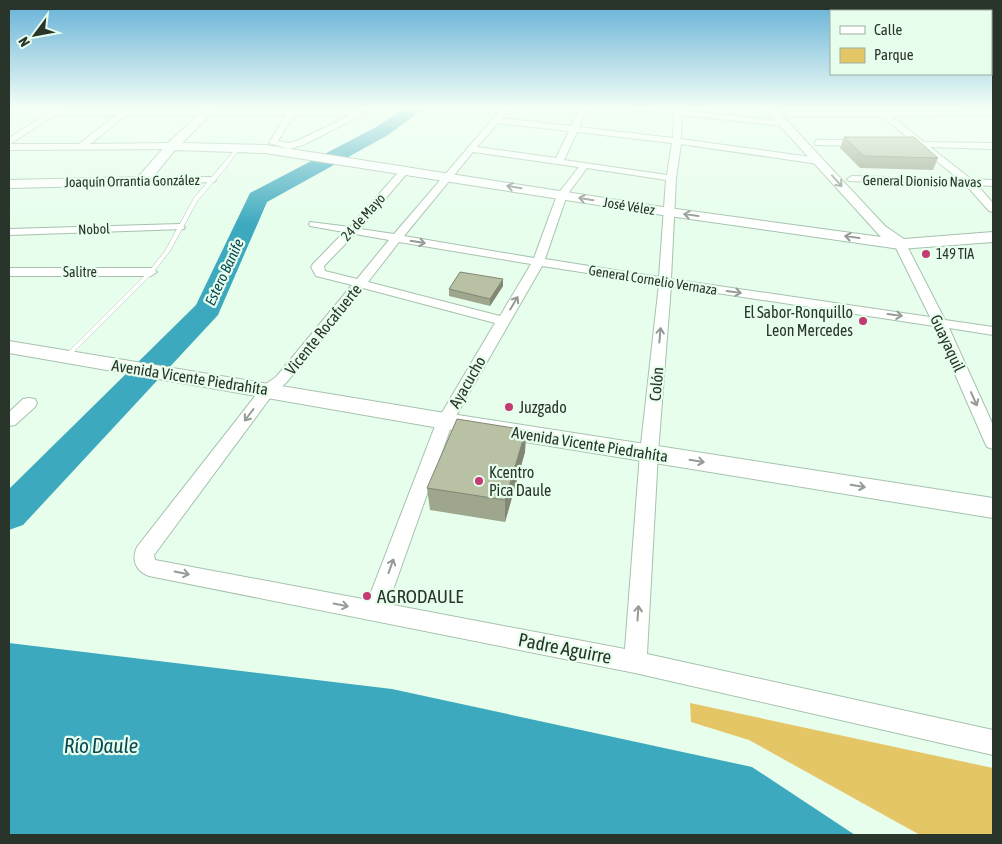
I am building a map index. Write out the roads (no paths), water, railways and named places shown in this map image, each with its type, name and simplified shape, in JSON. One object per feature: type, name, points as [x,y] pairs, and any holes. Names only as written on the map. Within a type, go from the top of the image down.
[{"type":"street","points":[[9,147],[53,146]]},
{"type":"street","points":[[142,181],[172,146]]},
{"type":"street","name":"José Vélez","points":[[198,146],[257,146]]},
{"type":"street","name":"José Vélez","points":[[270,146],[284,152],[669,212],[900,244],[993,237]]},
{"type":"street","points":[[559,161],[566,146]]},
{"type":"street","name":"Colón","points":[[635,662],[649,453],[666,282],[671,178],[676,146]]},
{"type":"street","points":[[715,146],[818,161]]},
{"type":"street","points":[[807,146],[818,161],[880,229],[900,244]]},
{"type":"street","points":[[821,146],[897,230],[900,244]]},
{"type":"street","points":[[927,146],[968,182],[993,209]]},
{"type":"street","points":[[473,148],[671,178]]},
{"type":"street","name":"Vicente Rocafuerte","points":[[144,554],[268,390],[281,380],[447,176],[473,148]]},
{"type":"street","name":"Ayacucho","points":[[374,612],[444,420],[538,262],[562,195],[585,165]]},
{"type":"street","name":"24 de Mayo","points":[[361,283],[320,273],[317,267],[353,230],[405,170]]},
{"type":"street","name":"General Dionisio Navas","points":[[852,179],[993,182]]},
{"type":"street","name":"Joaquín Orrantia González","points":[[9,183],[211,180]]},
{"type":"street","name":"General Cornelio Vernaza","points":[[314,224],[538,262],[993,331]]},
{"type":"street","name":"Nobol","points":[[9,232],[180,226]]},
{"type":"street","name":"Guayaquil","points":[[900,244],[939,322],[993,442]]},
{"type":"street","name":"Salitre","points":[[9,272],[151,272]]},
{"type":"street","points":[[361,283],[503,322]]},
{"type":"street","name":"Avenida Vicente Piedrahíta","points":[[9,347],[444,420],[993,508]]},
{"type":"street","points":[[9,421],[30,403]]},
{"type":"street","name":"Padre Aguirre","points":[[144,554],[144,561],[149,567],[635,662],[993,743]]},
{"type":"lane","name":"Joaquín Orrantia González","points":[[211,180],[239,147]]},
{"type":"lane","points":[[73,357],[151,272],[167,251],[196,199],[211,180]]},
{"type":"water","name":"Río Daule","points":[[9,643],[392,689],[752,767],[855,835],[9,835]]},
{"type":"waterway","name":"Estero Banife","points":[[9,514],[208,309],[258,198],[354,146]]},
{"type":"place","name":"149 TIA","points":[[926,254]]},
{"type":"place","name":"El Sabor-Ronquillo Leon Mercedes","points":[[863,321]]},
{"type":"place","name":"Juzgado","points":[[509,407]]},
{"type":"place","name":"Kcentro Pica Daule","points":[[479,481]]},
{"type":"place","name":"AGRODAULE","points":[[367,596]]}]
